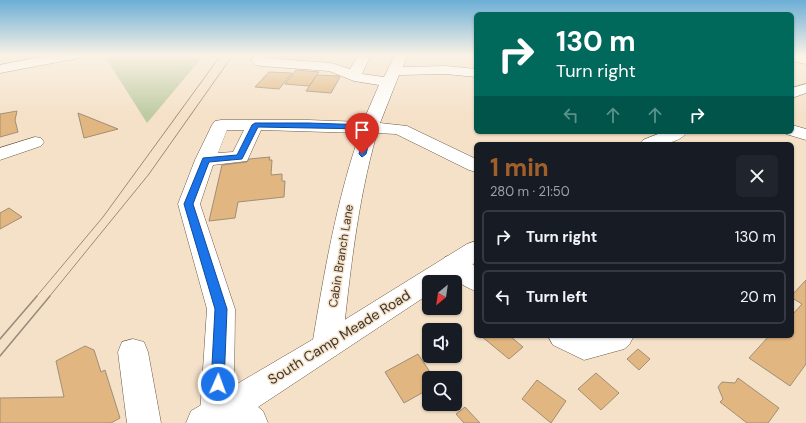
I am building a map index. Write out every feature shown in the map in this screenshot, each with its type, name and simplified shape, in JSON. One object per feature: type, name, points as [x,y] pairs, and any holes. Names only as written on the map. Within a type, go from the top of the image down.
[{"type":"street","points":[[354,75],[359,78],[374,75]]},
{"type":"street","name":"Cabin Branch Lane","points":[[327,346],[344,223],[370,127],[393,75]]},
{"type":"street","points":[[794,92],[806,88]]},
{"type":"street","points":[[225,416],[221,309],[189,204],[205,160],[221,125],[308,125],[370,127],[401,130],[474,165]]},
{"type":"street","points":[[205,160],[240,157],[255,125]]},
{"type":"street","points":[[794,131],[806,135]]},
{"type":"street","points":[[654,142],[673,134]]},
{"type":"street","points":[[0,154],[34,142]]},
{"type":"street","name":"South Camp Meade Road","points":[[225,416],[327,346],[469,265]]},
{"type":"street","points":[[567,338],[584,347],[614,340],[616,338]]},
{"type":"street","points":[[133,352],[144,423]]},
{"type":"green space","points":[[116,75],[187,75],[147,123]]},
{"type":"building","points":[[266,75],[291,75],[279,89],[255,87]]},
{"type":"building","points":[[292,75],[317,75],[309,86],[285,84]]},
{"type":"building","points":[[317,75],[340,77],[331,93],[306,91]]},
{"type":"building","points":[[17,111],[15,120],[18,132],[0,137],[0,114]]},
{"type":"building","points":[[78,113],[118,129],[84,138]]},
{"type":"building","points":[[270,157],[269,160],[272,160],[271,175],[282,174],[282,181],[285,181],[284,197],[238,202],[235,218],[209,221],[222,165],[247,162],[249,159]]},
{"type":"building","points":[[9,208],[22,217],[0,229],[0,213]]},
{"type":"building","points":[[806,280],[806,364],[790,386],[749,358],[767,338],[794,338],[794,313],[802,304],[794,299],[794,293]]},
{"type":"building","points":[[483,338],[512,338],[523,347],[509,359]]},
{"type":"building","points":[[85,346],[94,350],[101,372],[105,370],[120,418],[111,423],[0,423],[0,398],[64,397],[56,361]]},
{"type":"building","points":[[638,349],[650,359],[639,370],[627,359]]},
{"type":"building","points":[[418,354],[422,360],[422,363],[424,363],[429,371],[422,371],[422,393],[404,403],[385,372]]},
{"type":"building","points":[[596,373],[619,393],[601,410],[578,389]]},
{"type":"building","points":[[738,378],[779,408],[768,423],[747,423],[720,402],[723,399],[718,387],[722,382],[735,383]]},
{"type":"building","points":[[537,380],[566,401],[551,423],[522,399]]},
{"type":"building","points":[[465,407],[480,423],[464,423],[456,414],[462,411]]},
{"type":"tram line","points":[[36,297],[103,217],[207,75]]},
{"type":"tram line","points":[[49,297],[149,174],[219,75]]},
{"type":"tram line","points":[[0,339],[37,296]]},
{"type":"tram line","points":[[0,356],[50,296]]},
{"type":"route","points":[[218,384],[221,309],[201,248],[189,204],[205,160],[240,157],[255,125],[370,127],[362,154]]}]
